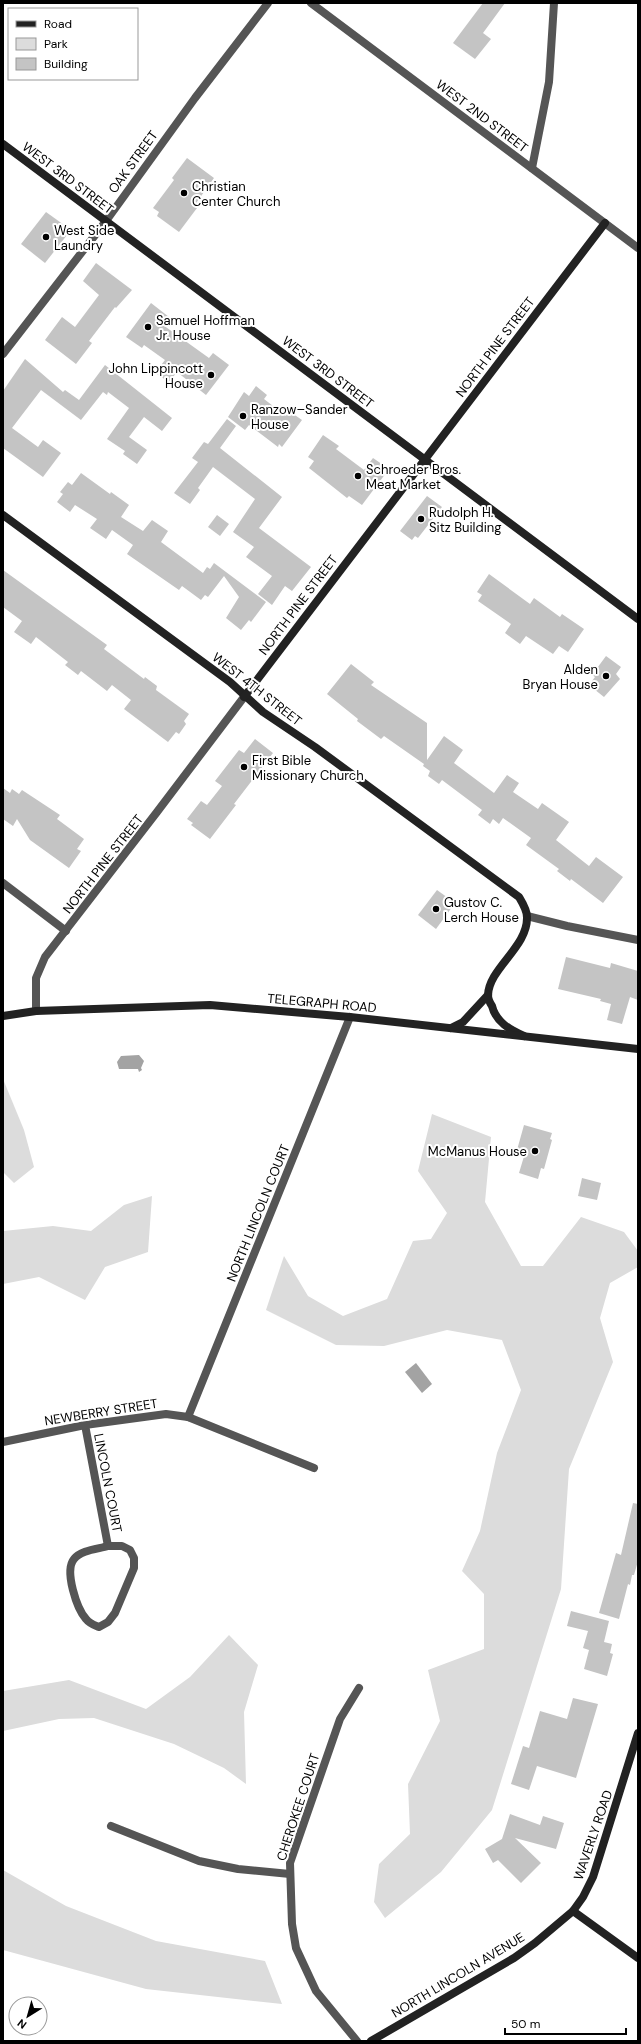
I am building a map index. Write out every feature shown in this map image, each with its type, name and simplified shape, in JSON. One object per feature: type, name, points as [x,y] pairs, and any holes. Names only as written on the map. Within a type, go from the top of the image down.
[{"type":"street","name":"OAK STREET","points":[[3,354],[106,221],[195,98],[268,3]]},
{"type":"street","name":"WEST 2ND STREET","points":[[311,3],[638,248]]},
{"type":"street","points":[[532,168],[549,82],[554,3]]},
{"type":"street","name":"WEST 3RD STREET","points":[[3,144],[638,619]]},
{"type":"street","name":"NORTH PINE STREET","points":[[36,1011],[36,978],[45,957],[605,223]]},
{"type":"street","name":"WEST 4TH STREET","points":[[3,515],[230,682],[244,697],[263,712],[315,747],[519,897],[527,916]]},
{"type":"street","points":[[3,883],[66,931]]},
{"type":"street","points":[[450,1028],[463,1022],[488,995],[497,973],[518,945],[527,916],[567,926],[638,940]]},
{"type":"street","points":[[488,995],[493,1012],[501,1022],[510,1030],[524,1036]]},
{"type":"street","name":"TELEGRAPH ROAD","points":[[3,1016],[36,1011],[210,1005],[350,1017],[638,1049]]},
{"type":"street","name":"NORTH LINCOLN COURT","points":[[188,1417],[350,1017]]},
{"type":"street","name":"NEWBERRY STREET","points":[[3,1442],[85,1425],[166,1414],[188,1417],[314,1468]]},
{"type":"street","name":"LINCOLN COURT","points":[[85,1425],[108,1546]]},
{"type":"street","name":"LINCOLN COURT","points":[[108,1546],[122,1546],[130,1550],[134,1558],[134,1568],[115,1613],[108,1622],[99,1627],[91,1624],[85,1618],[69,1576],[70,1567],[74,1559],[81,1554],[108,1546]]},
{"type":"street","name":"CHEROKEE COURT","points":[[357,2041],[316,1990],[296,1948],[292,1924],[290,1863],[340,1719],[359,1688]]},
{"type":"street","name":"WAVERLY ROAD","points":[[573,1911],[583,1897],[593,1877],[638,1733]]},
{"type":"street","points":[[111,1826],[199,1861],[238,1869],[290,1874]]},
{"type":"street","points":[[573,1911],[638,1958]]},
{"type":"street","name":"NORTH LINCOLN AVENUE","points":[[371,2041],[514,1958],[558,1925],[573,1911]]},
{"type":"green space","points":[[3,1079],[24,1130],[34,1167],[14,1183],[3,1172]]},
{"type":"green space","points":[[432,1114],[491,1137],[485,1202],[521,1266],[543,1266],[581,1217],[624,1232],[638,1251],[638,1267],[610,1283],[600,1318],[613,1362],[569,1469],[561,1589],[492,1810],[441,1872],[385,1918],[374,1902],[379,1864],[410,1834],[408,1784],[440,1721],[428,1670],[484,1649],[484,1594],[462,1571],[480,1531],[497,1453],[521,1390],[502,1340],[447,1330],[384,1346],[336,1345],[266,1310],[284,1256],[308,1296],[343,1316],[387,1299],[413,1241],[431,1239],[447,1213],[418,1171]]},
{"type":"green space","points":[[152,1196],[148,1252],[105,1267],[85,1300],[39,1277],[3,1284],[3,1231],[53,1226],[91,1231],[124,1205]]},
{"type":"green space","points":[[229,1635],[258,1665],[244,1712],[246,1784],[224,1768],[174,1744],[94,1718],[59,1719],[3,1731],[3,1691],[69,1680],[146,1709],[190,1677]]},
{"type":"green space","points":[[3,1870],[66,1906],[156,1941],[265,1961],[282,2004],[146,1989],[3,1950]]},
{"type":"shaded area","points":[[139,1055],[144,1061],[141,1068],[142,1070],[139,1072],[138,1069],[119,1069],[117,1062],[121,1056]]},
{"type":"shaded area","points":[[416,1363],[432,1384],[422,1393],[405,1372]]},
{"type":"building","points":[[483,3],[505,3],[483,33],[491,39],[475,59],[453,43]]},
{"type":"building","name":"Christian Center Church","points":[[187,158],[214,178],[194,206],[197,208],[179,232],[157,216],[159,212],[153,208],[174,180],[172,178]]},
{"type":"building","name":"West Side Laundry","points":[[46,212],[71,230],[45,263],[21,244]]},
{"type":"building","points":[[96,263],[132,290],[116,308],[115,307],[89,341],[92,343],[76,364],[45,340],[62,317],[75,327],[99,295],[83,281]]},
{"type":"building","points":[[151,303],[169,317],[163,325],[209,358],[213,353],[229,365],[206,395],[177,372],[169,382],[155,373],[165,360],[144,345],[142,348],[126,337]]},
{"type":"building","points":[[25,359],[63,392],[65,390],[79,400],[105,365],[172,418],[162,431],[144,417],[129,437],[147,450],[137,464],[123,454],[125,451],[107,439],[129,408],[108,392],[107,395],[103,392],[81,420],[41,390],[12,428],[38,447],[43,440],[61,453],[43,477],[3,448],[3,391]]},
{"type":"building","points":[[256,386],[267,395],[264,399],[286,416],[289,411],[302,420],[282,447],[279,444],[278,447],[249,425],[245,430],[228,417],[244,392],[249,396]]},
{"type":"building","points":[[227,419],[236,426],[220,448],[282,497],[259,528],[311,567],[292,591],[285,586],[272,605],[258,594],[272,576],[246,557],[254,547],[233,532],[255,499],[213,467],[198,488],[200,490],[190,504],[174,493],[198,462],[192,458],[204,442],[208,444]]},
{"type":"building","name":"Schroeder Bros. Meat Market","points":[[323,435],[339,446],[336,449],[364,470],[373,458],[389,469],[362,505],[349,496],[347,498],[309,468],[314,461],[308,457]]},
{"type":"building","points":[[81,473],[110,494],[111,492],[129,505],[121,517],[143,531],[152,520],[168,531],[161,542],[203,573],[207,567],[210,569],[214,563],[266,602],[251,622],[249,620],[241,630],[226,618],[239,597],[224,576],[208,597],[205,595],[201,600],[182,586],[179,590],[127,554],[133,545],[112,530],[106,539],[90,528],[97,519],[75,505],[70,512],[57,502],[63,494],[60,492],[68,482],[72,485]]},
{"type":"building","name":"Rudolph H. Sitz Building","points":[[427,496],[442,507],[418,538],[415,536],[412,540],[400,531]]},
{"type":"building","points":[[217,515],[229,524],[220,536],[208,527]]},
{"type":"building","points":[[3,570],[107,645],[104,649],[144,679],[145,677],[157,686],[156,690],[189,714],[184,721],[186,724],[179,734],[176,732],[168,742],[124,709],[131,700],[112,685],[107,691],[81,671],[78,675],[65,665],[68,662],[36,637],[31,644],[14,632],[22,621],[3,607]]},
{"type":"building","points":[[489,574],[530,604],[534,598],[560,617],[562,614],[584,629],[568,652],[559,646],[553,654],[526,636],[520,644],[505,633],[511,624],[478,601],[482,595],[477,592]]},
{"type":"building","name":"Alden Bryan House","points":[[606,656],[621,667],[616,674],[620,679],[604,697],[589,685],[595,677],[592,675]]},
{"type":"building","points":[[351,664],[374,682],[371,685],[427,723],[427,760],[444,736],[463,750],[454,763],[494,793],[507,775],[519,783],[513,792],[538,809],[542,803],[569,822],[556,840],[589,866],[596,857],[623,877],[603,903],[571,879],[570,881],[557,871],[559,869],[526,845],[531,838],[503,818],[499,824],[493,819],[490,824],[478,815],[482,810],[442,780],[439,784],[428,776],[430,771],[423,766],[424,764],[384,736],[381,739],[357,721],[358,719],[327,694]]},
{"type":"building","points":[[255,739],[273,753],[234,804],[236,805],[210,839],[191,825],[193,823],[187,819],[201,801],[207,805],[222,786],[215,781],[239,750],[244,753]]},
{"type":"building","points":[[3,788],[10,793],[12,789],[19,794],[22,790],[60,815],[57,819],[84,839],[77,849],[81,851],[69,868],[30,840],[17,819],[13,826],[3,819]]},
{"type":"building","name":"Gustov C. Lerch House","points":[[437,890],[455,903],[436,929],[418,915]]},
{"type":"building","points":[[566,957],[610,968],[611,963],[638,971],[638,1000],[630,997],[622,1024],[607,1020],[611,1004],[600,1001],[601,999],[558,989]]},
{"type":"building","name":"McManus House","points":[[524,1125],[552,1133],[550,1139],[552,1140],[544,1169],[541,1168],[538,1179],[519,1173],[525,1153],[517,1150]]},
{"type":"building","points":[[582,1178],[601,1183],[597,1200],[578,1196]]},
{"type":"building","points":[[633,1503],[638,1504],[638,1561],[634,1575],[632,1575],[630,1585],[628,1584],[619,1619],[599,1613],[616,1553],[621,1555]]},
{"type":"building","points":[[571,1611],[609,1621],[604,1642],[612,1644],[610,1653],[613,1654],[607,1676],[584,1669],[589,1650],[583,1648],[588,1631],[567,1626]]},
{"type":"building","points":[[573,1698],[598,1704],[576,1778],[537,1766],[529,1790],[511,1784],[523,1746],[529,1748],[540,1711],[567,1719]]},
{"type":"building","points":[[510,1814],[540,1825],[543,1816],[564,1823],[556,1849],[515,1838],[541,1863],[521,1883],[498,1860],[493,1863],[485,1849],[502,1839]]},
{"type":"place","name":"Christian Center Church","points":[[184,193]]},
{"type":"place","name":"West Side Laundry","points":[[46,237]]},
{"type":"place","name":"Samuel Hoffman Jr. House","points":[[148,327]]},
{"type":"place","name":"John Lippincott House","points":[[211,375]]},
{"type":"place","name":"Ranzow–Sander House","points":[[243,416]]},
{"type":"place","name":"Schroeder Bros. Meat Market","points":[[358,476]]},
{"type":"place","name":"Rudolph H. Sitz Building","points":[[421,519]]},
{"type":"place","name":"Alden Bryan House","points":[[606,676]]},
{"type":"place","name":"First Bible Missionary Church","points":[[244,767]]},
{"type":"place","name":"Gustov C. Lerch House","points":[[436,909]]},
{"type":"place","name":"McManus House","points":[[535,1151]]}]
